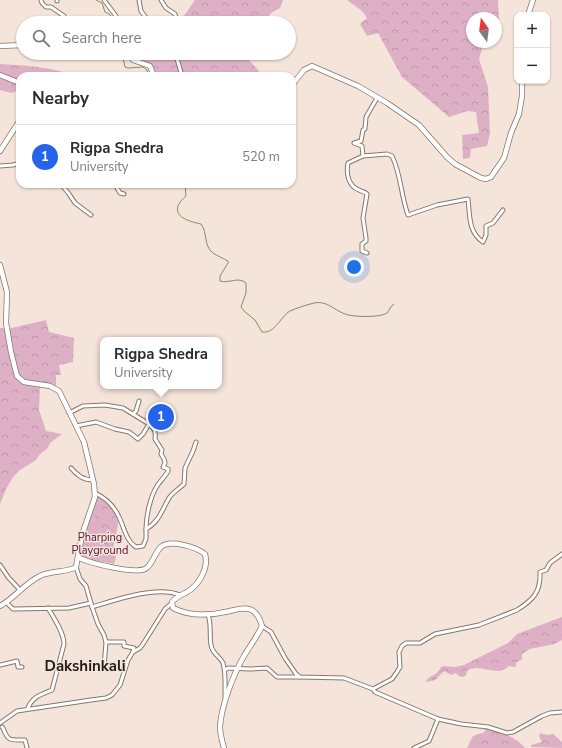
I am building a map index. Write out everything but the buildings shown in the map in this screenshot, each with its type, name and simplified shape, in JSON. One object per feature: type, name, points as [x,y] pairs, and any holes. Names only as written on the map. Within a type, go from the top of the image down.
[{"type":"main road","points":[[529,12],[533,0]]},
{"type":"main road","points":[[0,46],[16,45]]},
{"type":"main road","points":[[133,60],[150,66],[152,72]]},
{"type":"main road","points":[[296,81],[304,70],[312,66],[358,86],[419,125],[455,164],[477,176],[486,179],[491,177],[504,158],[511,132],[521,106],[522,84]]},
{"type":"main road","points":[[0,74],[16,81]]},
{"type":"main road","points":[[0,151],[16,126]]},
{"type":"main road","points":[[0,265],[7,292],[6,323],[16,376],[24,382],[56,388],[61,394],[86,449],[94,480],[95,492],[95,497],[82,535],[76,567],[72,570],[54,572],[40,576],[0,606]]},
{"type":"main road","points":[[78,557],[97,564],[124,569],[142,570],[147,568],[162,546],[167,544],[196,549],[205,554],[206,564],[203,574],[193,587],[174,599],[171,604],[173,608],[189,614],[208,614],[249,609],[257,615],[262,626],[238,669],[225,702],[220,728],[220,736],[224,748]]},
{"type":"street","points":[[41,0],[46,7],[51,7],[64,16]]},
{"type":"street","points":[[104,0],[116,16]]},
{"type":"street","points":[[139,0],[141,11],[145,16]]},
{"type":"street","points":[[161,0],[166,8],[175,16]]},
{"type":"street","points":[[177,60],[181,72]]},
{"type":"street","points":[[363,156],[362,146],[354,143],[361,141],[363,130],[366,127],[366,118],[377,98]]},
{"type":"street","points":[[367,253],[362,251],[362,244],[366,242],[363,218],[367,194],[356,188],[348,180],[347,176],[348,163],[363,156],[382,154],[392,156],[398,168],[404,204],[408,215],[437,205],[468,199],[469,220],[472,230],[477,238],[482,242],[486,236],[486,226],[493,223],[503,210]]},
{"type":"street","points":[[0,166],[16,164]]},
{"type":"street","points":[[64,188],[74,203],[91,215]]},
{"type":"street","points":[[118,188],[118,191],[124,194]]},
{"type":"street","points":[[133,414],[136,411],[139,401]]},
{"type":"street","points":[[69,413],[83,406],[105,405],[123,408],[149,424],[155,431],[155,439],[162,450],[161,454],[165,463],[163,467],[168,469],[168,471],[157,486],[154,493],[147,516],[146,539],[143,546],[133,546],[114,508],[108,500],[95,492]]},
{"type":"street","points":[[76,426],[96,422],[129,432],[138,439],[149,424]]},
{"type":"street","points":[[146,529],[153,525],[170,497],[184,484],[185,468],[196,442]]},
{"type":"street","points":[[71,468],[77,475],[94,480]]},
{"type":"street","points":[[373,689],[392,679],[400,667],[399,652],[402,646],[406,643],[420,644],[435,634],[479,625],[522,607],[538,591],[541,583],[540,572],[546,570],[550,562],[562,554]]},
{"type":"street","points":[[0,565],[10,580],[20,590]]},
{"type":"street","points":[[76,567],[80,579],[86,586],[98,624],[106,642],[104,668]]},
{"type":"street","points":[[6,602],[13,609],[69,608],[92,605],[123,597],[159,592],[169,592],[180,595]]},
{"type":"street","points":[[27,748],[25,740],[10,740],[7,738],[3,728],[0,725],[17,711],[28,708],[106,698],[112,695],[120,685],[128,660],[133,652],[140,648],[165,609],[171,604]]},
{"type":"street","points":[[28,708],[30,702],[36,697],[52,690],[64,644],[62,632],[58,628],[48,608]]},
{"type":"street","points":[[208,614],[211,623],[211,648],[223,664],[225,670],[225,702]]},
{"type":"street","points":[[262,626],[272,632],[285,658],[296,674],[300,677]]},
{"type":"street","points":[[106,642],[124,642],[124,646],[134,648],[133,652]]},
{"type":"street","points":[[0,665],[17,662],[18,667],[22,667]]},
{"type":"street","points":[[225,670],[228,668],[267,668],[277,677],[344,678],[373,689],[375,692],[394,701],[434,716],[438,719],[460,724],[488,726],[507,733],[512,732],[542,716],[550,713],[562,712]]},
{"type":"street","points":[[414,748],[429,741],[438,719]]},
{"type":"green space","points":[[195,0],[283,0],[280,8],[271,13],[269,16],[184,16]]},
{"type":"green space","points":[[347,0],[498,0],[499,12],[466,12],[466,48],[482,48],[479,59],[488,87],[490,133],[487,146],[471,149],[470,158],[463,159],[462,135],[479,133],[476,112],[467,111],[449,117],[402,77],[378,33],[367,36],[360,24],[367,18],[362,11]]},
{"type":"green space","points":[[142,60],[249,60],[259,72],[152,72],[141,62]]},
{"type":"green space","points":[[0,64],[27,66],[63,72],[16,72],[16,91],[12,93],[0,90]]},
{"type":"green space","points":[[46,320],[49,332],[74,338],[73,362],[59,365],[61,375],[56,375],[56,388],[40,385],[39,410],[46,431],[62,434],[50,443],[47,449],[40,454],[36,460],[20,470],[13,477],[0,504],[0,328],[7,329]]},
{"type":"green space","name":"Pharping Playground","points":[[95,493],[108,500],[119,519],[113,550],[116,557],[114,564],[78,557]]},
{"type":"green space","name":"Pharping Playground","points":[[99,499],[107,502],[116,517],[111,559],[85,552]]},
{"type":"green space","points":[[562,617],[562,640],[554,644],[530,649],[522,654],[522,659],[516,663],[516,667],[509,666],[500,671],[475,668],[467,671],[466,675],[462,677],[456,673],[451,675],[444,671],[435,680],[426,682],[438,672],[441,667],[455,667],[464,665],[508,643],[517,634]]},
{"type":"green space","points":[[484,728],[506,735],[516,740],[525,748],[467,748],[473,736],[485,732]]},
{"type":"green space","points":[[540,733],[547,735],[553,734],[562,742],[562,748],[531,747],[531,745],[542,742],[539,736]]},
{"type":"waterway","points":[[96,0],[102,3],[105,12],[111,16]]},
{"type":"waterway","points":[[123,60],[125,67],[143,67],[147,72]]},
{"type":"waterway","points":[[185,188],[186,196],[181,201],[177,210],[179,214],[185,219],[201,224],[210,250],[228,261],[220,276],[220,281],[227,282],[240,280],[246,283],[246,293],[241,307],[255,320],[262,332],[267,332],[274,328],[290,311],[318,302],[326,304],[349,315],[360,316],[383,315],[387,313],[394,304]]},
{"type":"place","name":"Rigpa Shedra","points":[[161,417]]},
{"type":"district","name":"Dakshinkali","points":[[85,666]]}]
